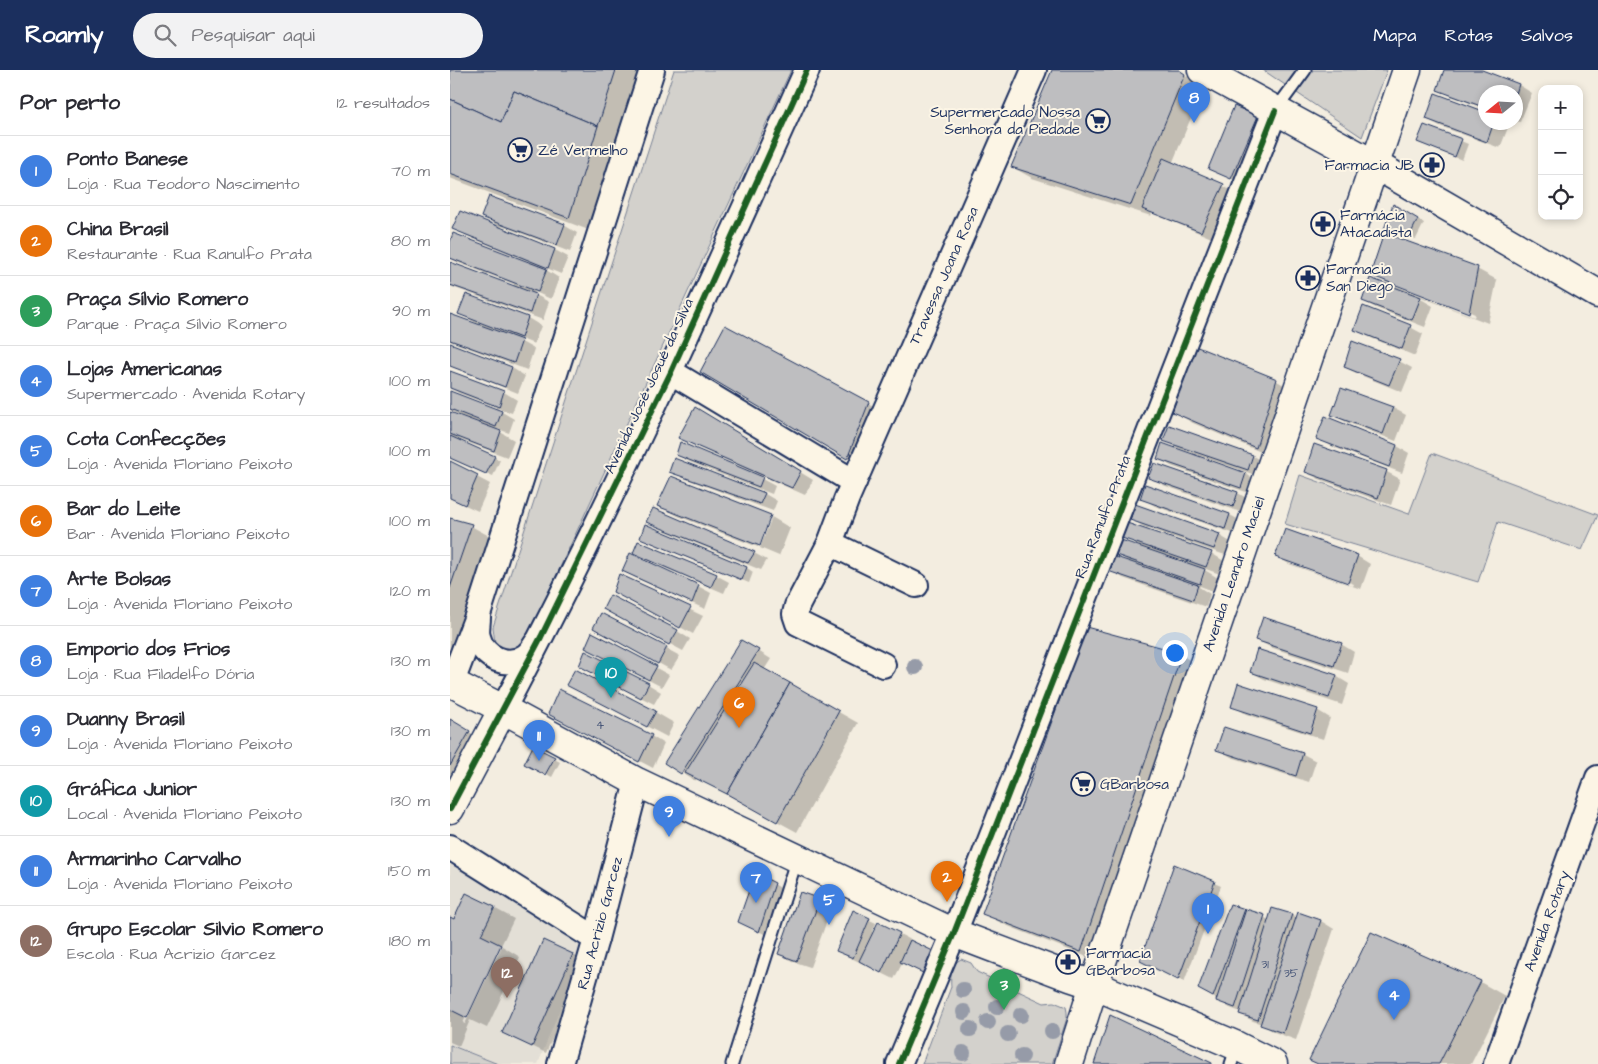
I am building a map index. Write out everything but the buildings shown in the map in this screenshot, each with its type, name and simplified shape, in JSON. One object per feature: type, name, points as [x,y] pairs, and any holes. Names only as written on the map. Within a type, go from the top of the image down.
[{"type":"main road","name":"Avenida Leandro Maciel","points":[[1069,1064],[1094,984],[1407,70]]},
{"type":"main road","points":[[1213,73],[1275,111],[1374,164],[1598,294]]},
{"type":"main road","points":[[451,682],[637,782],[954,932],[1070,977],[1094,984],[1234,1055],[1273,1064]]},
{"type":"main road","points":[[450,809],[503,709]]},
{"type":"street","points":[[451,682],[479,611],[652,70]]},
{"type":"street","name":"Avenida José Josué da Silva","points":[[503,709],[541,637],[671,372],[807,70]]},
{"type":"street","name":"Travessa Joana Rosa","points":[[883,665],[798,623],[796,620],[797,606],[830,543],[854,482],[1034,70]]},
{"type":"street","name":"Rua Ranulfo Prata","points":[[899,1064],[954,932],[1275,111]]},
{"type":"street","points":[[671,372],[854,482]]},
{"type":"street","points":[[830,543],[916,585]]},
{"type":"street","points":[[479,611],[477,630],[481,646],[492,657],[508,662],[524,657],[541,637]]},
{"type":"street","name":"Avenida Rotary","points":[[1496,1064],[1598,778]]},
{"type":"street","name":"Rua Acrizio Garcez","points":[[560,1064],[596,939],[637,782]]},
{"type":"street","points":[[450,847],[596,939]]},
{"type":"lane","points":[[1275,111],[1305,70]]},
{"type":"lane","points":[[732,1064],[797,858]]},
{"type":"shaded area","points":[[674,70],[791,70],[524,645],[515,652],[501,653],[495,643],[493,627]]},
{"type":"shaded area","points":[[1263,70],[1387,70],[1362,137]]},
{"type":"shaded area","points":[[1432,453],[1598,515],[1582,550],[1498,522],[1478,582],[1285,524],[1300,475],[1409,514]]},
{"type":"shaded area","points":[[450,865],[464,866],[576,930],[583,952],[538,1064],[498,1064],[450,1045]]},
{"type":"shaded area","points":[[961,959],[971,963],[977,972],[1044,1003],[1054,1002],[1066,1007],[1067,1018],[1052,1064],[922,1064],[951,987],[953,967]]},
{"type":"shaded area","points":[[450,1045],[498,1064],[450,1064]]},
{"type":"cycle path","points":[[450,809],[541,637],[671,372],[807,70]]},
{"type":"cycle path","points":[[899,1064],[954,933],[1275,111]]},
{"type":"place","name":"Supermercado Nossa Senhora da Piedade","points":[[1098,121]]},
{"type":"place","name":"Emporio dos Frios","points":[[1194,123]]},
{"type":"place","name":"Zé Vermelho","points":[[520,150]]},
{"type":"place","name":"Farmacia JB","points":[[1432,165]]},
{"type":"place","name":"Farmácia Atacadista","points":[[1323,224]]},
{"type":"place","name":"Farmacia San Diego","points":[[1308,278]]},
{"type":"place","name":"Gráfica Junior","points":[[611,698]]},
{"type":"place","name":"Bar do Leite","points":[[739,728]]},
{"type":"place","name":"Armarinho Carvalho","points":[[539,761]]},
{"type":"place","name":"GBarbosa","points":[[1083,784]]},
{"type":"place","name":"Duanny Brasil","points":[[669,837]]},
{"type":"place","name":"China Brasil","points":[[947,902]]},
{"type":"place","name":"Arte Bolsas","points":[[756,903]]},
{"type":"place","name":"Cota Confecções","points":[[829,925]]},
{"type":"place","name":"Ponto Banese","points":[[1208,934]]},
{"type":"place","name":"Farmacia GBarbosa","points":[[1068,962]]},
{"type":"place","name":"Grupo Escolar Silvio Romero","points":[[507,998]]},
{"type":"place","name":"Praça Sílvio Romero","points":[[1004,1010]]},
{"type":"place","name":"Lojas Americanas","points":[[1394,1020]]}]
